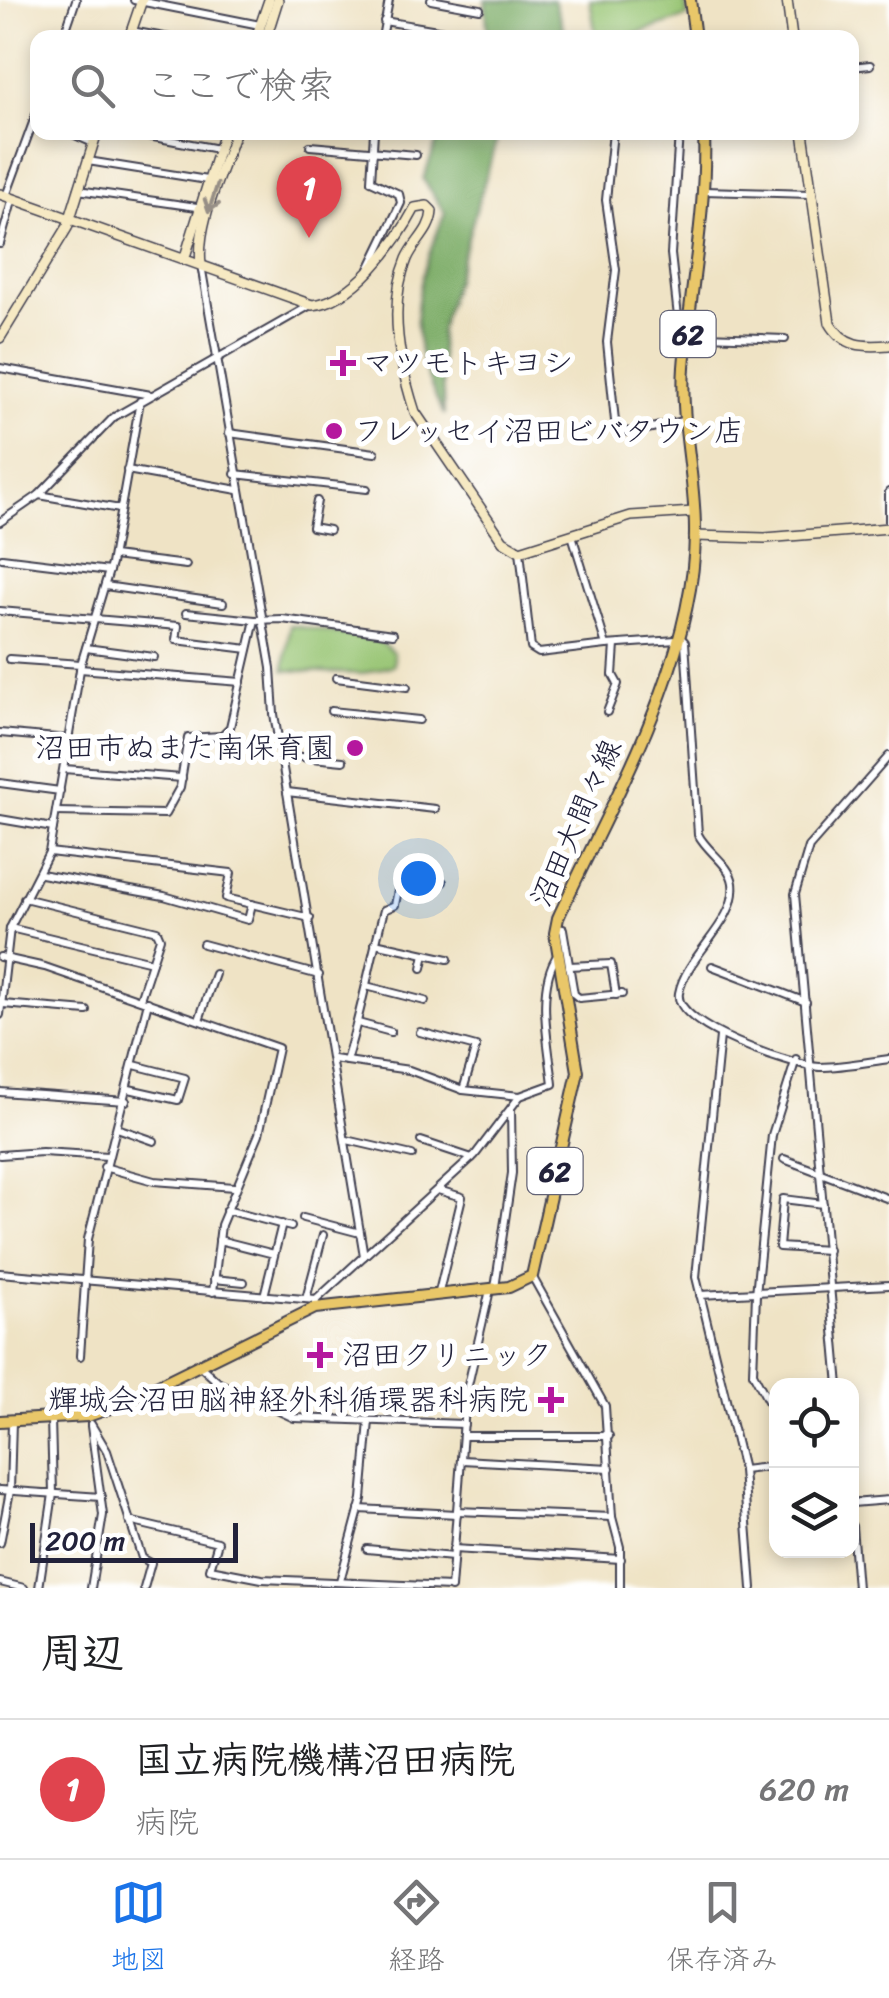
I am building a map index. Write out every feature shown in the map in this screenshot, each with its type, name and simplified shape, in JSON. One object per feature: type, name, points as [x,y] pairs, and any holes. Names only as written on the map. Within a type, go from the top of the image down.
[{"type":"main road","points":[[690,0],[694,30]]},
{"type":"main road","name":"沼田大間々線","points":[[532,1276],[578,1072],[556,927],[622,790],[677,637],[695,536],[684,371],[704,190],[704,140]]},
{"type":"main road","points":[[6,1421],[89,1420],[316,1304],[520,1285],[532,1276]]},
{"type":"street","points":[[66,30],[76,0]]},
{"type":"street","points":[[259,30],[269,0]]},
{"type":"street","points":[[269,30],[278,0]]},
{"type":"street","points":[[383,30],[390,0]]},
{"type":"street","points":[[431,0],[480,8]]},
{"type":"street","points":[[787,0],[791,30]]},
{"type":"street","points":[[131,30],[139,1],[260,26]]},
{"type":"street","points":[[384,21],[437,30]]},
{"type":"street","points":[[859,66],[870,65]]},
{"type":"street","points":[[0,244],[6,196],[30,135]]},
{"type":"street","points":[[0,338],[67,228],[94,140]]},
{"type":"street","points":[[170,140],[218,149]]},
{"type":"street","points":[[184,260],[221,140]]},
{"type":"street","points":[[232,140],[209,211],[200,251],[201,265],[364,1256]]},
{"type":"street","points":[[369,270],[401,198],[371,181],[374,140]]},
{"type":"street","points":[[612,140],[606,200],[616,270],[607,342],[616,432],[634,432],[688,419]]},
{"type":"street","points":[[678,140],[673,178],[672,291],[680,334],[785,339]]},
{"type":"street","points":[[804,140],[830,323],[843,341],[856,346],[889,345]]},
{"type":"street","points":[[310,146],[416,155]]},
{"type":"street","points":[[87,160],[207,180]]},
{"type":"street","points":[[76,190],[197,208]]},
{"type":"street","points":[[704,190],[810,194]]},
{"type":"street","points":[[6,196],[312,305]]},
{"type":"street","points":[[0,522],[39,495],[114,417],[215,356],[333,296],[369,270],[392,247],[415,208],[427,206],[432,212],[430,225],[402,273],[399,349],[408,392],[415,412],[504,541],[520,551],[631,516],[694,512]]},
{"type":"street","points":[[0,368],[151,395]]},
{"type":"street","points":[[0,1015],[2,957],[10,928],[41,874],[48,852],[80,667],[113,556],[140,401]]},
{"type":"street","points":[[228,433],[375,453]]},
{"type":"street","points":[[127,470],[238,490]]},
{"type":"street","points":[[235,474],[367,489]]},
{"type":"street","points":[[695,536],[765,538],[889,528],[889,492]]},
{"type":"street","points":[[39,495],[120,509]]},
{"type":"street","points":[[317,500],[312,527],[329,530]]},
{"type":"street","points":[[572,535],[611,645],[613,675],[618,684],[606,712]]},
{"type":"street","points":[[520,551],[531,648],[539,653],[677,637],[685,642],[698,834],[733,882],[728,906],[687,972],[678,995],[684,1014],[720,1036],[810,1065],[889,1059]]},
{"type":"street","points":[[113,556],[186,565]]},
{"type":"street","points":[[2,558],[109,571]]},
{"type":"street","points":[[105,586],[223,603]]},
{"type":"street","points":[[0,610],[178,626],[176,640],[248,649]]},
{"type":"street","points":[[186,614],[282,619],[393,634]]},
{"type":"street","points":[[56,812],[165,814],[182,778],[188,738],[226,733],[258,620]]},
{"type":"street","points":[[86,648],[154,657]]},
{"type":"street","points":[[9,659],[241,682]]},
{"type":"street","points":[[336,678],[408,687]]},
{"type":"street","points":[[331,711],[419,720]]},
{"type":"street","points":[[0,733],[68,739]]},
{"type":"street","points":[[281,754],[343,761]]},
{"type":"street","points":[[839,1378],[795,894],[801,863],[851,794],[889,756]]},
{"type":"street","points":[[64,768],[182,778]]},
{"type":"street","points":[[0,784],[60,791]]},
{"type":"street","points":[[287,792],[435,809]]},
{"type":"street","points":[[0,818],[53,828]]},
{"type":"street","points":[[48,852],[231,872],[226,898],[310,918]]},
{"type":"street","points":[[41,874],[164,896],[248,920],[252,904]]},
{"type":"street","points":[[346,1061],[384,910],[395,905],[401,875],[443,882]]},
{"type":"street","points":[[24,898],[157,931],[160,938],[144,1000],[129,1089],[104,1167],[82,1278],[80,1356]]},
{"type":"street","points":[[556,927],[563,930],[574,994],[579,998],[619,994],[611,964],[570,966]]},
{"type":"street","points":[[10,928],[152,962]]},
{"type":"street","points":[[203,944],[320,976]]},
{"type":"street","points":[[375,944],[448,959]]},
{"type":"street","points":[[333,1060],[409,1070],[463,1090],[520,1096],[554,1084],[546,1050],[548,995],[558,953]]},
{"type":"street","points":[[422,968],[425,954]]},
{"type":"street","points":[[2,957],[144,1000],[278,1048],[259,1134],[226,1210],[212,1292]]},
{"type":"street","points":[[712,966],[806,1002]]},
{"type":"street","points":[[199,1020],[215,974]]},
{"type":"street","points":[[366,986],[425,1001]]},
{"type":"street","points":[[2,1004],[87,1010]]},
{"type":"street","points":[[358,1023],[391,1032]]},
{"type":"street","points":[[420,1032],[476,1047],[463,1090]]},
{"type":"street","points":[[720,1036],[696,1277],[744,1470],[752,1588]]},
{"type":"street","points":[[769,1402],[754,1373],[756,1294],[772,1135],[796,1059]]},
{"type":"street","points":[[129,1089],[178,1100],[185,1078],[134,1065]]},
{"type":"street","points":[[0,1092],[126,1100]]},
{"type":"street","points":[[0,1273],[306,1299],[316,1304],[472,1158],[520,1096]]},
{"type":"street","points":[[129,1521],[218,1542],[210,1569],[262,1579],[451,1588],[464,1424],[476,1342],[493,1288],[512,1173],[511,1110]]},
{"type":"street","points":[[117,1128],[154,1141]]},
{"type":"street","points":[[347,1140],[412,1155]]},
{"type":"street","points":[[421,1141],[472,1158]]},
{"type":"street","points":[[0,1155],[42,1152],[108,1156]]},
{"type":"street","points":[[784,1159],[889,1199]]},
{"type":"street","points":[[104,1167],[154,1181],[234,1187]]},
{"type":"street","points":[[438,1190],[462,1198],[439,1292]]},
{"type":"street","points":[[824,1204],[783,1199],[778,1248],[828,1250]]},
{"type":"street","points":[[226,1210],[291,1227]]},
{"type":"street","points":[[304,1218],[361,1233]]},
{"type":"street","points":[[264,1296],[282,1224]]},
{"type":"street","points":[[306,1299],[324,1235]]},
{"type":"street","points":[[219,1240],[274,1254]]},
{"type":"street","points":[[532,1276],[605,1406],[612,1517],[621,1559],[620,1588]]},
{"type":"street","points":[[214,1278],[244,1282]]},
{"type":"street","points":[[700,1295],[831,1292],[889,1285]]},
{"type":"street","points":[[199,1365],[220,1383],[294,1418],[464,1424]]},
{"type":"street","points":[[39,1588],[53,1494],[50,1419]]},
{"type":"street","points":[[89,1420],[103,1515],[90,1588]]},
{"type":"street","points":[[89,1420],[107,1452],[142,1558],[151,1563],[144,1588]]},
{"type":"street","points":[[0,1543],[10,1491],[6,1421]]},
{"type":"street","points":[[340,1581],[359,1509],[369,1421]]},
{"type":"street","points":[[464,1436],[609,1436]]},
{"type":"street","points":[[462,1460],[610,1468]]},
{"type":"street","points":[[744,1470],[769,1467]]},
{"type":"street","points":[[0,1490],[101,1497]]},
{"type":"street","points":[[859,1502],[889,1500]]},
{"type":"street","points":[[359,1509],[612,1517]]},
{"type":"street","points":[[367,1549],[621,1559]]},
{"type":"street","points":[[855,1558],[857,1588]]},
{"type":"street","points":[[0,1582],[24,1588]]},
{"type":"green space","points":[[485,0],[554,0],[564,30],[487,30]]},
{"type":"green space","points":[[590,0],[685,0],[688,17],[647,30],[595,30]]},
{"type":"green space","points":[[437,140],[497,140],[440,331],[444,415],[422,361],[418,337],[419,291],[445,213],[423,179]]},
{"type":"green space","points":[[290,625],[378,640],[394,653],[394,665],[362,674],[284,670]]},
{"type":"place","name":"国立病院機構沼田病院","points":[[309,238]]},
{"type":"place","name":"マツモトキヨシ","points":[[343,363]]},
{"type":"place","name":"フレッセイ沼田ビバタウン店","points":[[334,431]]},
{"type":"place","name":"沼田市ぬまた南保育園","points":[[355,748]]},
{"type":"place","name":"沼田クリニック","points":[[320,1355]]},
{"type":"place","name":"輝城会沼田脳神経外科循環器科病院","points":[[551,1400]]}]
